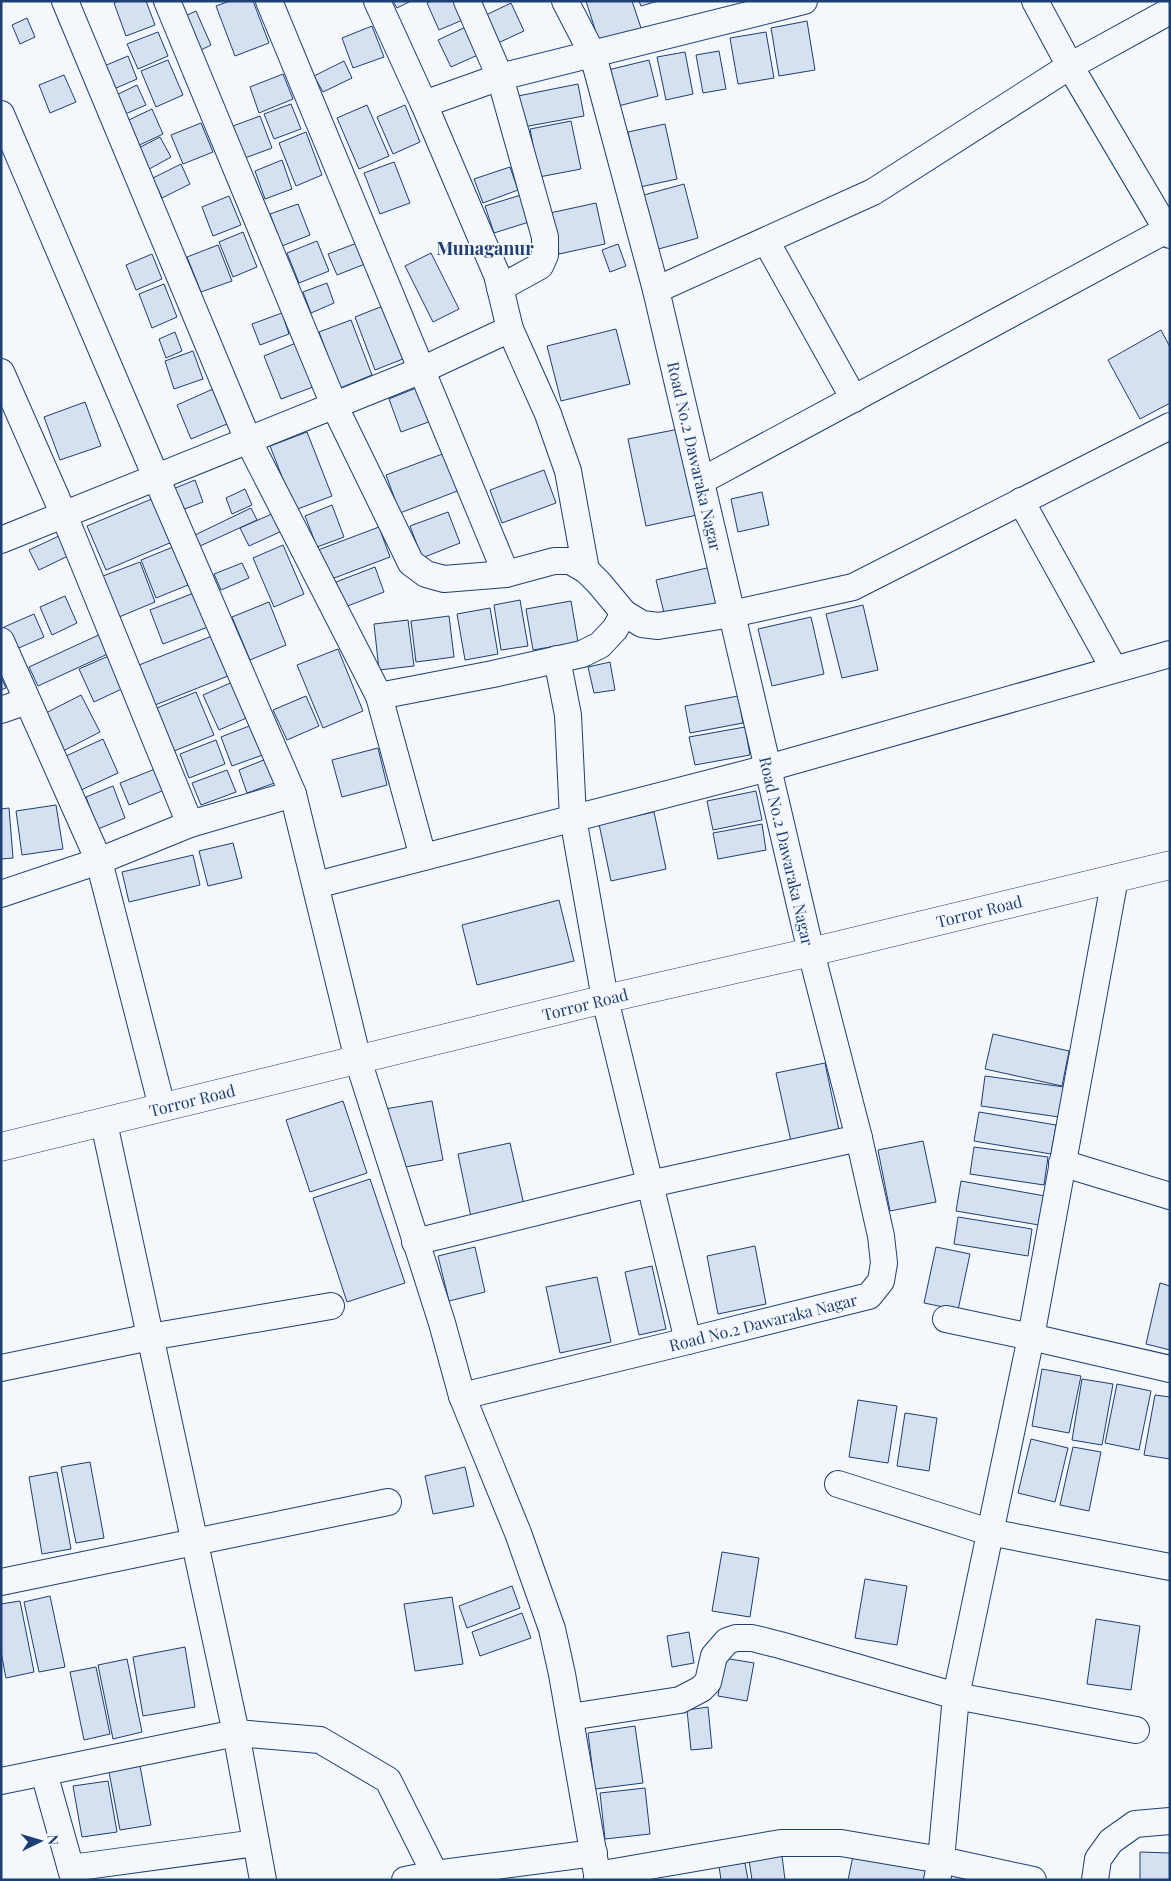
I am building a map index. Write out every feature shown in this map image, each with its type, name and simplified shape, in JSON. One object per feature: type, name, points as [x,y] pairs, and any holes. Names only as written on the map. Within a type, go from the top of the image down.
[{"type":"street","points":[[65,1],[248,440],[380,696],[423,858]]},
{"type":"street","points":[[167,1],[334,405],[411,563],[426,574],[444,579],[506,574],[554,561],[570,561],[586,570],[599,582],[624,613],[642,624],[658,626],[732,614],[853,587],[1170,426]]},
{"type":"street","points":[[269,1],[506,574]]},
{"type":"street","points":[[377,1],[424,104],[497,275],[510,329],[548,414],[568,470],[586,570]]},
{"type":"street","points":[[467,1],[500,77],[545,237],[545,255],[540,266],[500,288]]},
{"type":"street","name":"Road No.2 Dawaraka Nagar","points":[[462,1396],[869,1296],[881,1281],[884,1263],[881,1236],[859,1138],[811,952],[656,290],[593,55],[565,1]]},
{"type":"street","points":[[424,104],[500,77],[804,1]]},
{"type":"street","points":[[701,480],[1169,231],[1070,66],[1035,1]]},
{"type":"street","points":[[656,290],[873,192],[1070,66],[1170,11]]},
{"type":"street","points":[[1,114],[293,794],[358,1060],[442,1323],[462,1396],[518,1533],[552,1629],[570,1717],[596,1869]]},
{"type":"street","points":[[766,241],[854,399]]},
{"type":"street","points":[[1,540],[422,370],[510,329]]},
{"type":"street","points":[[1,372],[64,515],[190,824]]},
{"type":"street","points":[[1021,501],[1114,669]]},
{"type":"street","points":[[380,696],[582,654],[600,644],[615,629],[624,613]]},
{"type":"street","points":[[1,641],[26,701],[99,861],[162,1107]]},
{"type":"street","points":[[316,885],[768,768],[1170,654]]},
{"type":"street","points":[[557,659],[568,715],[573,818],[605,999],[688,1342]]},
{"type":"street","points":[[1,710],[26,701]]},
{"type":"street","points":[[1,894],[99,861],[190,824],[293,794]]},
{"type":"street","name":"Torror Road","points":[[1,1147],[605,999],[811,952],[1170,865]]},
{"type":"street","points":[[939,1870],[956,1696],[1031,1337],[1115,878]]},
{"type":"street","points":[[104,1123],[236,1733],[263,1880]]},
{"type":"street","points":[[415,1242],[650,1184],[859,1138]]},
{"type":"street","points":[[1062,1163],[1170,1196]]},
{"type":"street","points":[[1,1368],[150,1337],[331,1306]]},
{"type":"street","points":[[946,1319],[1170,1369]]},
{"type":"street","points":[[838,1484],[990,1532],[1170,1567]]},
{"type":"street","points":[[1,1582],[388,1502]]},
{"type":"street","points":[[570,1717],[680,1700],[701,1689],[708,1682],[714,1656],[727,1641],[736,1638],[752,1638],[956,1696],[1136,1730]]},
{"type":"street","points":[[1,1781],[236,1733],[320,1740],[388,1780],[436,1877]]},
{"type":"street","points":[[44,1772],[73,1874],[256,1843]]},
{"type":"street","points":[[1094,1880],[1098,1859],[1111,1841],[1135,1824],[1170,1821]]},
{"type":"street","points":[[405,1880],[596,1869],[781,1843],[841,1843],[939,1870],[1033,1880]]},
{"type":"building","points":[[119,1],[146,1],[155,25],[126,36],[114,3]]},
{"type":"building","points":[[230,1],[253,1],[269,43],[235,56],[216,6]]},
{"type":"building","points":[[393,1],[411,1],[397,8]]},
{"type":"building","points":[[431,1],[457,1],[465,19],[439,30],[427,3]]},
{"type":"building","points":[[586,1],[632,1],[641,28],[599,42]]},
{"type":"building","points":[[639,1],[658,1],[641,6]]},
{"type":"building","points":[[511,3],[524,31],[498,43],[486,15]]},
{"type":"building","points":[[196,11],[211,45],[197,52],[181,18]]},
{"type":"building","points":[[27,18],[35,37],[20,44],[12,25]]},
{"type":"building","points":[[807,21],[815,70],[779,76],[771,28]]},
{"type":"building","points":[[372,26],[384,57],[353,68],[342,38]]},
{"type":"building","points":[[468,26],[480,54],[451,67],[438,40]]},
{"type":"building","points":[[158,32],[168,56],[138,69],[127,44]]},
{"type":"building","points":[[766,32],[774,78],[738,84],[730,38]]},
{"type":"building","points":[[719,51],[726,89],[703,93],[696,55]]},
{"type":"building","points":[[685,52],[693,94],[666,100],[657,57]]},
{"type":"building","points":[[128,56],[137,79],[107,92],[97,69]]},
{"type":"building","points":[[168,60],[183,95],[156,107],[141,71]]},
{"type":"building","points":[[649,60],[658,96],[618,106],[608,70]]},
{"type":"building","points":[[344,61],[352,78],[323,92],[314,76]]},
{"type":"building","points":[[283,74],[293,99],[259,113],[250,87]]},
{"type":"building","points":[[64,75],[76,102],[50,113],[39,85]]},
{"type":"building","points":[[578,84],[584,116],[523,127],[518,96]]},
{"type":"building","points":[[137,85],[146,105],[116,118],[108,99]]},
{"type":"building","points":[[291,104],[301,129],[274,139],[264,114]]},
{"type":"building","points":[[367,105],[389,156],[359,169],[337,118]]},
{"type":"building","points":[[405,105],[420,142],[393,154],[377,117]]},
{"type":"building","points":[[152,109],[163,134],[129,150],[118,125]]},
{"type":"building","points":[[260,116],[272,148],[245,158],[233,126]]},
{"type":"building","points":[[571,121],[581,169],[539,177],[530,129]]},
{"type":"building","points":[[201,123],[213,152],[183,164],[171,135]]},
{"type":"building","points":[[665,124],[677,179],[640,187],[628,132]]},
{"type":"building","points":[[306,132],[322,175],[296,186],[279,143]]},
{"type":"building","points":[[160,137],[171,157],[142,173],[131,152]]},
{"type":"building","points":[[282,160],[292,189],[265,199],[255,171]]},
{"type":"building","points":[[394,162],[410,203],[380,214],[364,173]]},
{"type":"building","points":[[181,164],[190,184],[162,198],[153,178]]},
{"type":"building","points":[[510,167],[518,190],[483,203],[474,179]]},
{"type":"building","points":[[684,184],[698,238],[655,250],[640,196]]},
{"type":"building","points":[[521,195],[529,222],[494,233],[485,206]]},
{"type":"building","points":[[229,196],[241,225],[213,236],[202,207]]},
{"type":"building","points":[[596,203],[605,244],[559,254],[550,213]]},
{"type":"building","points":[[298,204],[310,235],[282,246],[270,214]]},
{"type":"building","points":[[243,232],[257,267],[233,277],[219,242]]},
{"type":"building","points":[[317,241],[329,271],[299,283],[287,253]]},
{"type":"building","points":[[357,243],[365,264],[337,275],[328,254]]},
{"type":"building","points":[[618,244],[626,266],[610,272],[602,250]]},
{"type":"building","points":[[218,245],[232,281],[201,292],[187,257]]},
{"type":"building","points":[[431,253],[459,309],[433,322],[405,266]]},
{"type":"building","points":[[152,254],[162,279],[136,290],[126,265]]},
{"type":"building","points":[[327,283],[334,303],[311,313],[303,292]]},
{"type":"building","points":[[164,284],[177,317],[152,328],[139,294]]},
{"type":"building","points":[[388,304],[408,357],[375,370],[355,317]]},
{"type":"building","points":[[282,313],[289,334],[260,345],[252,324]]},
{"type":"building","points":[[351,320],[372,375],[340,388],[319,332]]},
{"type":"building","points":[[616,329],[630,384],[561,401],[547,346]]},
{"type":"building","points":[[1161,330],[1170,347],[1170,403],[1140,419],[1108,360]]},
{"type":"building","points":[[175,332],[182,351],[166,358],[159,339]]},
{"type":"building","points":[[296,343],[313,387],[281,399],[264,356]]},
{"type":"building","points":[[193,351],[203,379],[174,389],[165,361]]},
{"type":"building","points":[[421,386],[434,420],[401,432],[389,399]]},
{"type":"building","points":[[213,389],[227,424],[191,439],[177,405]]},
{"type":"building","points":[[85,402],[101,446],[60,460],[44,417]]},
{"type":"building","points":[[679,429],[697,515],[646,526],[628,439]]},
{"type":"building","points":[[307,432],[332,496],[295,510],[270,446]]},
{"type":"building","points":[[445,453],[460,490],[400,513],[386,475]]},
{"type":"building","points":[[544,470],[556,503],[502,523],[490,490]]},
{"type":"building","points":[[195,480],[203,502],[182,510],[173,489]]},
{"type":"building","points":[[245,489],[252,505],[232,514],[226,498]]},
{"type":"building","points":[[762,492],[769,525],[738,532],[731,499]]},
{"type":"building","points":[[154,498],[172,542],[106,570],[87,526]]},
{"type":"building","points":[[332,505],[344,537],[317,547],[305,516]]},
{"type":"building","points":[[251,508],[257,520],[200,546],[195,535]]},
{"type":"building","points":[[448,512],[460,543],[422,558],[410,526]]},
{"type":"building","points":[[274,513],[282,531],[249,546],[240,528]]},
{"type":"building","points":[[379,527],[390,557],[329,580],[318,550]]},
{"type":"building","points":[[61,535],[70,555],[39,570],[29,550]]},
{"type":"building","points":[[283,545],[304,594],[274,607],[253,558]]},
{"type":"building","points":[[173,547],[188,585],[156,598],[141,560]]},
{"type":"building","points":[[140,562],[155,602],[119,617],[103,576]]},
{"type":"building","points":[[242,563],[249,578],[221,590],[214,574]]},
{"type":"building","points":[[375,567],[384,592],[345,607],[336,582]]},
{"type":"building","points":[[711,567],[719,604],[665,617],[656,580]]},
{"type":"building","points":[[194,593],[208,627],[163,644],[150,610]]},
{"type":"building","points":[[65,596],[77,623],[52,635],[40,607]]},
{"type":"building","points":[[520,600],[528,646],[501,650],[494,605]]},
{"type":"building","points":[[571,601],[578,642],[533,650],[526,609]]},
{"type":"building","points":[[269,602],[286,645],[250,660],[232,617]]},
{"type":"building","points":[[863,605],[878,670],[842,678],[826,614]]},
{"type":"building","points":[[490,608],[498,654],[465,660],[457,614]]},
{"type":"building","points":[[34,614],[44,637],[14,650],[4,627]]},
{"type":"building","points":[[449,616],[454,657],[416,662],[411,621]]},
{"type":"building","points":[[811,617],[824,674],[772,686],[758,629]]},
{"type":"building","points":[[408,620],[414,666],[379,670],[374,624]]},
{"type":"building","points":[[103,633],[112,652],[38,686],[29,667]]},
{"type":"building","points":[[212,636],[228,676],[155,705],[139,665]]},
{"type":"building","points":[[338,649],[363,711],[323,728],[297,665]]},
{"type":"building","points":[[113,654],[128,686],[94,702],[79,669]]},
{"type":"building","points":[[610,662],[615,690],[594,693],[588,667]]},
{"type":"building","points":[[1,677],[6,688],[1,690]]},
{"type":"building","points":[[235,681],[251,716],[219,730],[203,695]]},
{"type":"building","points":[[196,692],[214,735],[174,751],[157,708]]},
{"type":"building","points":[[81,695],[100,732],[63,751],[44,714]]},
{"type":"building","points":[[306,696],[319,726],[287,740],[273,710]]},
{"type":"building","points":[[738,696],[743,723],[690,733],[685,706]]},
{"type":"building","points":[[257,723],[268,753],[232,766],[221,737]]},
{"type":"building","points":[[745,727],[750,755],[695,765],[689,737]]},
{"type":"building","points":[[103,739],[118,773],[81,790],[66,756]]},
{"type":"building","points":[[216,740],[225,764],[189,778],[180,754]]},
{"type":"building","points":[[378,748],[387,785],[342,797],[332,760]]},
{"type":"building","points":[[271,757],[280,781],[247,793],[239,770]]},
{"type":"building","points":[[160,767],[169,788],[129,805],[120,783]]},
{"type":"building","points":[[227,770],[236,792],[201,805],[192,783]]},
{"type":"building","points":[[113,786],[125,818],[98,829],[86,797]]},
{"type":"building","points":[[756,791],[762,820],[713,830],[707,801]]},
{"type":"building","points":[[56,805],[63,849],[22,855],[16,811]]},
{"type":"building","points":[[9,808],[13,858],[1,859],[1,809]]},
{"type":"building","points":[[654,812],[666,869],[611,881],[599,824]]},
{"type":"building","points":[[762,824],[766,850],[718,859],[713,833]]},
{"type":"building","points":[[233,843],[242,878],[208,886],[199,851]]},
{"type":"building","points":[[193,855],[200,885],[129,902],[122,872]]},
{"type":"building","points":[[559,900],[574,961],[477,985],[462,925]]},
{"type":"building","points":[[993,1034],[1069,1051],[1062,1086],[985,1069]]},
{"type":"building","points":[[825,1063],[840,1135],[792,1146],[776,1073]]},
{"type":"building","points":[[985,1076],[1064,1087],[1059,1117],[981,1106]]},
{"type":"building","points":[[343,1101],[367,1173],[310,1192],[286,1120]]},
{"type":"building","points":[[432,1101],[443,1160],[395,1169],[385,1109]]},
{"type":"building","points":[[979,1112],[1056,1125],[1051,1154],[974,1141]]},
{"type":"building","points":[[923,1141],[936,1202],[890,1211],[878,1150]]},
{"type":"building","points":[[510,1143],[524,1205],[471,1217],[458,1154]]},
{"type":"building","points":[[974,1147],[1048,1157],[1044,1185],[970,1174]]},
{"type":"building","points":[[370,1179],[405,1283],[347,1302],[313,1198]]},
{"type":"building","points":[[961,1181],[1045,1196],[1039,1225],[956,1211]]},
{"type":"building","points":[[958,1217],[1032,1229],[1028,1256],[954,1244]]},
{"type":"building","points":[[755,1246],[766,1304],[718,1314],[707,1256]]},
{"type":"building","points":[[475,1247],[485,1292],[449,1301],[438,1256]]},
{"type":"building","points":[[936,1247],[970,1254],[958,1310],[924,1303]]},
{"type":"building","points":[[652,1266],[666,1329],[639,1335],[625,1272]]},
{"type":"building","points":[[597,1277],[611,1342],[560,1353],[546,1287]]},
{"type":"building","points":[[1160,1283],[1170,1286],[1170,1350],[1146,1344]]},
{"type":"building","points":[[1042,1369],[1081,1376],[1069,1433],[1032,1426]]},
{"type":"building","points":[[1082,1379],[1113,1384],[1102,1445],[1072,1440]]},
{"type":"building","points":[[1117,1384],[1151,1391],[1139,1450],[1105,1443]]},
{"type":"building","points":[[1155,1395],[1170,1397],[1170,1459],[1144,1455]]},
{"type":"building","points":[[858,1400],[897,1406],[888,1463],[849,1457]]},
{"type":"building","points":[[905,1413],[937,1418],[929,1471],[897,1466]]},
{"type":"building","points":[[1031,1439],[1068,1448],[1055,1502],[1018,1493]]},
{"type":"building","points":[[1073,1447],[1101,1452],[1089,1511],[1060,1505]]},
{"type":"building","points":[[90,1462],[104,1538],[76,1543],[61,1467]]},
{"type":"building","points":[[465,1467],[474,1506],[433,1514],[425,1476]]},
{"type":"building","points":[[57,1472],[71,1549],[42,1554],[29,1477]]},
{"type":"building","points":[[722,1552],[759,1558],[750,1617],[712,1611]]},
{"type":"building","points":[[865,1579],[907,1586],[897,1645],[855,1638]]},
{"type":"building","points":[[512,1586],[520,1608],[467,1628],[459,1606]]},
{"type":"building","points":[[50,1596],[65,1667],[39,1672],[24,1602]]},
{"type":"building","points":[[452,1597],[463,1664],[415,1671],[404,1604]]},
{"type":"building","points":[[20,1601],[34,1672],[6,1678],[1,1652],[1,1604]]},
{"type":"building","points":[[522,1613],[531,1638],[480,1656],[472,1632]]},
{"type":"building","points":[[1096,1619],[1140,1626],[1131,1690],[1087,1684]]},
{"type":"building","points":[[689,1632],[694,1663],[672,1667],[667,1636]]},
{"type":"building","points":[[185,1647],[195,1707],[143,1716],[133,1657]]},
{"type":"building","points":[[724,1658],[754,1663],[747,1701],[718,1696]]},
{"type":"building","points":[[127,1659],[142,1732],[113,1739],[98,1665]]},
{"type":"building","points":[[96,1667],[110,1734],[84,1740],[70,1672]]},
{"type":"building","points":[[708,1707],[712,1748],[691,1750],[687,1710]]},
{"type":"building","points":[[635,1726],[643,1783],[595,1789],[588,1733]]},
{"type":"building","points":[[140,1766],[151,1825],[120,1830],[109,1772]]},
{"type":"building","points":[[108,1781],[117,1832],[82,1837],[73,1786]]},
{"type":"building","points":[[645,1788],[650,1834],[605,1839],[600,1793]]},
{"type":"building","points":[[1140,1852],[1170,1853],[1170,1880],[1140,1880]]},
{"type":"building","points":[[782,1856],[785,1880],[752,1880],[749,1860]]},
{"type":"building","points":[[853,1856],[941,1860],[932,1880],[848,1880]]},
{"type":"building","points":[[745,1863],[748,1880],[721,1880],[719,1866]]},
{"type":"district","name":"Munaganur","points":[[485,248]]}]
